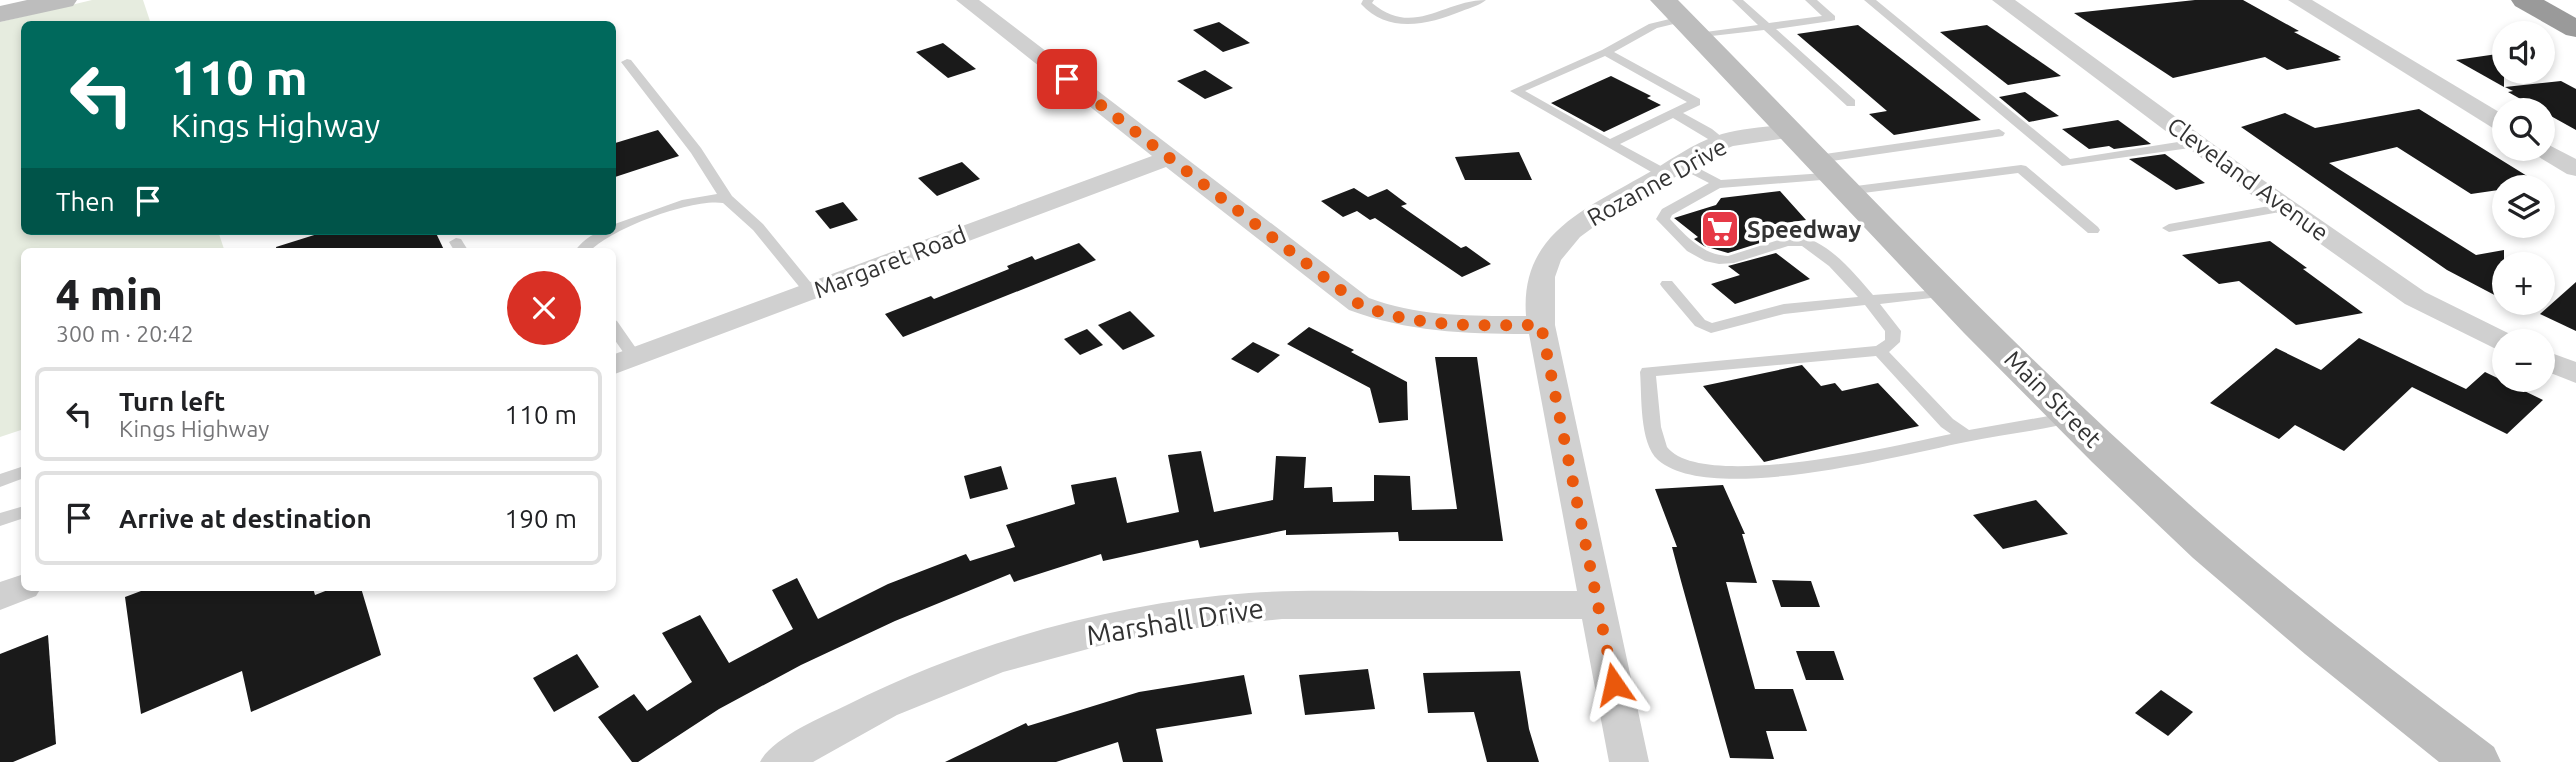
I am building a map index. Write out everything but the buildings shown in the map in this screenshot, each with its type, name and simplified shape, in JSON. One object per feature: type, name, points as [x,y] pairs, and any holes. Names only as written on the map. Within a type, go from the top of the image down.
[{"type":"highway","points":[[2524,0],[2576,29]]},
{"type":"highway","points":[[2544,0],[2576,18]]},
{"type":"main road","points":[[0,14],[65,0]]},
{"type":"main road","name":"Main Street","points":[[1681,18],[2071,417],[2174,515],[2248,579],[2476,762]]},
{"type":"street","points":[[966,0],[1359,304],[1385,315],[1424,323],[1541,325]]},
{"type":"street","name":"Cleveland Avenue","points":[[2002,0],[2415,298],[2492,336]]},
{"type":"street","points":[[2298,0],[2492,118]]},
{"type":"street","name":"Rozanne Drive","points":[[1629,762],[1541,325],[1538,292],[1541,275],[1556,246],[1594,214],[1722,142],[1791,131]]},
{"type":"street","points":[[2555,156],[2576,169]]},
{"type":"street","name":"Margaret Road","points":[[624,362],[1168,158]]},
{"type":"street","points":[[2555,364],[2576,373]]},
{"type":"street","points":[[0,596],[21,588]]},
{"type":"street","name":"Marshall Drive","points":[[780,762],[872,711],[931,685],[1021,652],[1134,623],[1229,608],[1286,605],[1598,605]]},
{"type":"lane","points":[[1369,0],[1366,4],[1376,15],[1411,23],[1481,0]]},
{"type":"lane","points":[[1737,0],[1851,103]]},
{"type":"lane","points":[[1717,184],[1713,179],[1673,169],[1610,144],[1516,91],[1606,52],[1653,26],[1681,18],[1766,27],[1831,18],[1810,0]]},
{"type":"lane","points":[[1869,0],[2067,163],[2197,143]]},
{"type":"lane","points":[[1606,52],[1696,102],[1610,144]]},
{"type":"lane","points":[[626,62],[696,151],[727,199],[741,209],[811,292]]},
{"type":"lane","points":[[1673,113],[1708,131],[1722,142]]},
{"type":"lane","points":[[1833,175],[2000,133]]},
{"type":"lane","points":[[2071,417],[1831,464],[1757,471],[1695,471],[1674,464],[1656,445],[1648,372],[1880,351],[1892,342],[1894,331],[1871,299],[1815,246],[1799,239],[1718,261],[1701,254],[1663,219],[1667,212],[1717,184],[1833,175],[2021,169],[2093,230]]},
{"type":"lane","points":[[616,229],[641,217],[682,205],[714,197],[727,199]]},
{"type":"lane","points":[[2169,228],[2286,207]]},
{"type":"lane","points":[[585,248],[593,239],[602,235]]},
{"type":"lane","points":[[1667,284],[1700,323],[1711,327],[1784,309],[1948,292]]},
{"type":"lane","points":[[616,337],[624,362]]},
{"type":"lane","points":[[1880,351],[1947,424],[1966,436]]},
{"type":"lane","points":[[0,481],[21,473]]},
{"type":"lane","points":[[0,520],[21,513]]},
{"type":"shaded area","points":[[92,0],[143,0],[150,21],[21,21],[21,235],[219,235],[224,248],[21,248],[21,430],[0,437],[0,22]]},
{"type":"place","name":"Speedway","points":[[1720,229]]},
{"type":"route","points":[[1067,79],[1359,304],[1385,315],[1424,323],[1541,325],[1614,684]]}]
